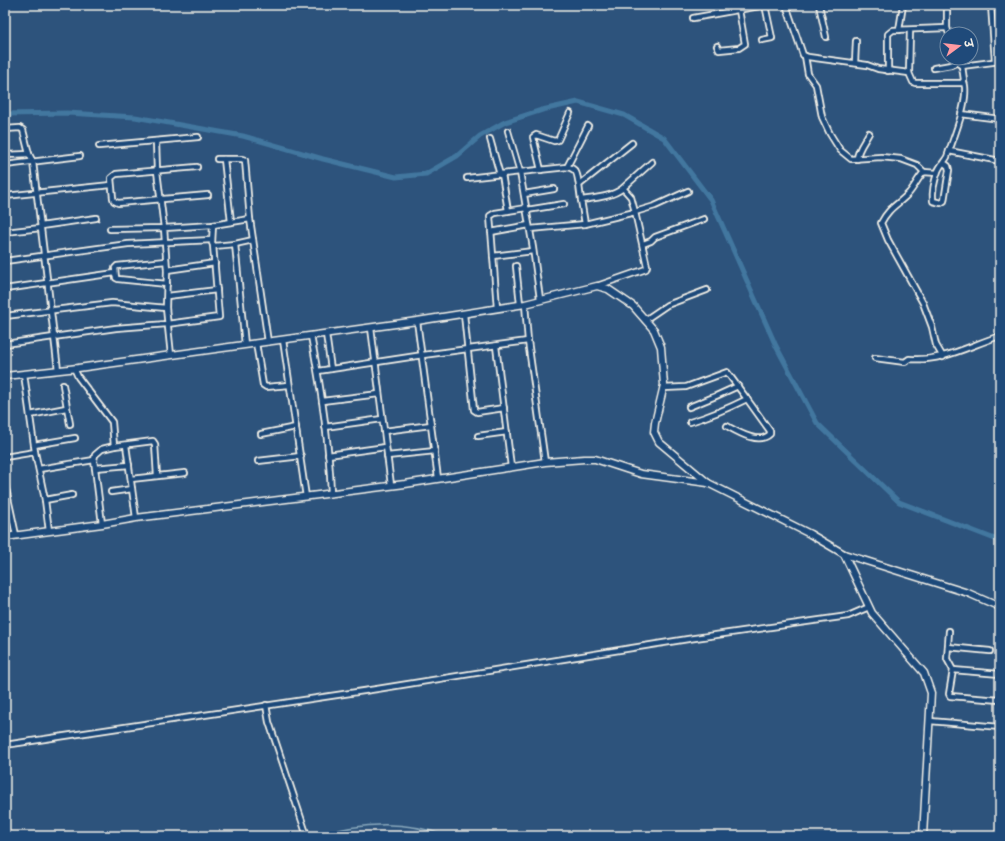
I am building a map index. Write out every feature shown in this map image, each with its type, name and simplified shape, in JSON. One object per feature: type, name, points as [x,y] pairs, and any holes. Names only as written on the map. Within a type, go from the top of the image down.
[{"type":"street","points":[[692,18],[765,5],[772,38],[762,40]]},
{"type":"street","points":[[786,5],[802,52],[805,56],[808,74],[816,85],[822,117],[840,150],[851,159],[881,157],[901,159],[917,165],[924,172],[937,173]]},
{"type":"street","points":[[819,5],[826,37]]},
{"type":"street","points":[[899,30],[903,5]]},
{"type":"street","points":[[947,5],[947,26]]},
{"type":"street","points":[[979,64],[997,61],[991,5]]},
{"type":"street","points":[[717,46],[719,50],[739,48],[746,44],[739,10]]},
{"type":"street","points":[[888,70],[888,34],[893,30],[939,28]]},
{"type":"street","points":[[910,30],[909,73],[913,82],[964,82]]},
{"type":"street","points":[[855,63],[856,41]]},
{"type":"street","points":[[805,56],[909,73]]},
{"type":"street","points":[[934,68],[945,66]]},
{"type":"street","points":[[944,163],[948,166],[949,170],[944,201],[942,203],[935,202],[932,198],[937,173],[944,163],[949,151],[961,114],[966,89],[962,66]]},
{"type":"street","points":[[541,170],[533,137],[536,135],[554,141],[558,140],[570,113]]},
{"type":"street","points":[[961,114],[1000,119]]},
{"type":"street","points":[[567,167],[588,126]]},
{"type":"street","points":[[5,129],[20,128],[23,130],[32,162],[45,256],[58,370]]},
{"type":"street","points":[[508,130],[520,172],[534,251],[540,300]]},
{"type":"street","points":[[857,159],[858,152],[869,133]]},
{"type":"street","points":[[99,146],[198,137]]},
{"type":"street","points":[[490,139],[501,174],[508,211]]},
{"type":"street","points":[[156,141],[157,171],[164,228],[167,270],[166,308],[171,355]]},
{"type":"street","points":[[579,185],[632,143]]},
{"type":"street","points":[[949,151],[1000,160]]},
{"type":"street","points":[[5,155],[29,154]]},
{"type":"street","points":[[5,165],[80,156]]},
{"type":"street","points":[[217,159],[245,160],[250,219],[268,342]]},
{"type":"street","points":[[224,159],[231,222]]},
{"type":"street","points":[[581,200],[614,194],[623,188],[652,162]]},
{"type":"street","points":[[197,167],[116,174],[111,178],[113,198],[116,202],[208,195]]},
{"type":"street","points":[[467,178],[567,167],[573,168],[576,172],[579,185],[585,224]]},
{"type":"street","points":[[924,172],[920,175],[916,185],[909,194],[885,214],[881,224],[888,240],[923,303],[932,327],[936,345],[943,357]]},
{"type":"street","points":[[5,196],[111,185]]},
{"type":"street","points":[[5,376],[283,340],[464,314],[522,304],[597,286],[646,269],[647,266],[636,212],[631,198],[623,188]]},
{"type":"street","points":[[524,194],[554,189]]},
{"type":"street","points":[[491,232],[530,227],[585,224],[655,206],[688,191]]},
{"type":"street","points":[[497,308],[491,214],[564,204]]},
{"type":"street","points":[[5,232],[96,218]]},
{"type":"street","points":[[110,230],[213,225],[250,219]]},
{"type":"street","points":[[643,244],[652,241],[655,237],[704,219]]},
{"type":"street","points":[[5,344],[116,328],[167,324],[219,317],[212,242],[213,225]]},
{"type":"street","points":[[5,261],[98,248],[164,242],[212,242],[216,246],[253,240]]},
{"type":"street","points":[[235,244],[245,345]]},
{"type":"street","points":[[493,256],[534,251]]},
{"type":"street","points":[[166,261],[117,266],[115,268],[115,273],[118,280],[167,284]]},
{"type":"street","points":[[167,270],[215,263]]},
{"type":"street","points":[[516,266],[545,462]]},
{"type":"street","points":[[5,289],[115,273]]},
{"type":"street","points":[[597,286],[608,289],[633,306],[654,330],[661,347],[663,388],[654,432],[659,442],[708,484],[810,534],[844,554],[968,593],[1000,607]]},
{"type":"street","points":[[167,296],[217,290]]},
{"type":"street","points":[[645,320],[667,305],[707,290]]},
{"type":"street","points":[[5,316],[112,303],[166,308]]},
{"type":"street","points":[[464,314],[474,410],[477,412],[504,408]]},
{"type":"street","points":[[417,321],[423,355],[438,478]]},
{"type":"street","points":[[370,328],[391,485]]},
{"type":"street","points":[[326,334],[331,369]]},
{"type":"street","points":[[312,336],[322,401],[331,494]]},
{"type":"street","points":[[875,358],[905,362],[909,359],[923,360],[943,357],[1000,336]]},
{"type":"street","points":[[283,340],[306,497]]},
{"type":"street","points":[[318,371],[528,341]]},
{"type":"street","points":[[256,343],[263,385],[266,387],[289,384]]},
{"type":"street","points":[[496,346],[511,467]]},
{"type":"street","points":[[74,368],[78,377],[112,422],[114,446]]},
{"type":"street","points":[[663,388],[686,387],[727,372],[770,431],[770,434],[769,436],[762,438],[753,438],[727,426]]},
{"type":"street","points":[[24,374],[35,452],[45,500],[49,531]]},
{"type":"street","points":[[62,385],[70,424]]},
{"type":"street","points":[[689,407],[738,386]]},
{"type":"street","points":[[322,401],[379,394]]},
{"type":"street","points":[[690,422],[732,407],[747,399]]},
{"type":"street","points":[[30,415],[66,408]]},
{"type":"street","points":[[325,427],[382,419]]},
{"type":"street","points":[[384,431],[431,424]]},
{"type":"street","points":[[261,434],[296,427]]},
{"type":"street","points":[[478,436],[507,432]]},
{"type":"street","points":[[34,445],[75,438]]},
{"type":"street","points":[[102,524],[94,460],[95,455],[100,450],[114,446],[151,441],[154,442],[157,476]]},
{"type":"street","points":[[126,445],[136,518]]},
{"type":"street","points":[[328,455],[386,447]]},
{"type":"street","points":[[387,456],[435,451]]},
{"type":"street","points":[[5,457],[35,452]]},
{"type":"street","points":[[258,461],[301,456]]},
{"type":"street","points":[[5,537],[136,518],[331,494],[545,462],[584,459],[595,459],[641,474],[708,484]]},
{"type":"street","points":[[39,469],[94,460]]},
{"type":"street","points":[[96,468],[129,464]]},
{"type":"street","points":[[131,479],[185,473]]},
{"type":"street","points":[[5,484],[16,535]]},
{"type":"street","points":[[111,492],[132,489]]},
{"type":"street","points":[[45,500],[72,495]]},
{"type":"street","points":[[844,554],[872,613],[924,673],[931,693],[923,836]]},
{"type":"street","points":[[5,745],[682,640],[848,616],[869,607]]},
{"type":"street","points":[[949,631],[947,659],[953,670],[949,694],[950,696],[1000,700]]},
{"type":"street","points":[[948,647],[990,651]]},
{"type":"street","points":[[953,670],[1000,674]]},
{"type":"street","points":[[266,705],[270,722],[306,834]]},
{"type":"street","points":[[930,721],[1000,727]]},
{"type":"waterway","points":[[5,114],[67,113],[135,117],[243,136],[323,159],[396,177],[426,174],[457,156],[480,136],[505,122],[542,110],[578,102],[624,115],[664,138],[711,200],[776,346],[817,423],[899,502],[1000,541]]},
{"type":"waterway","points":[[315,836],[348,828],[380,825],[413,827],[446,836]]}]
